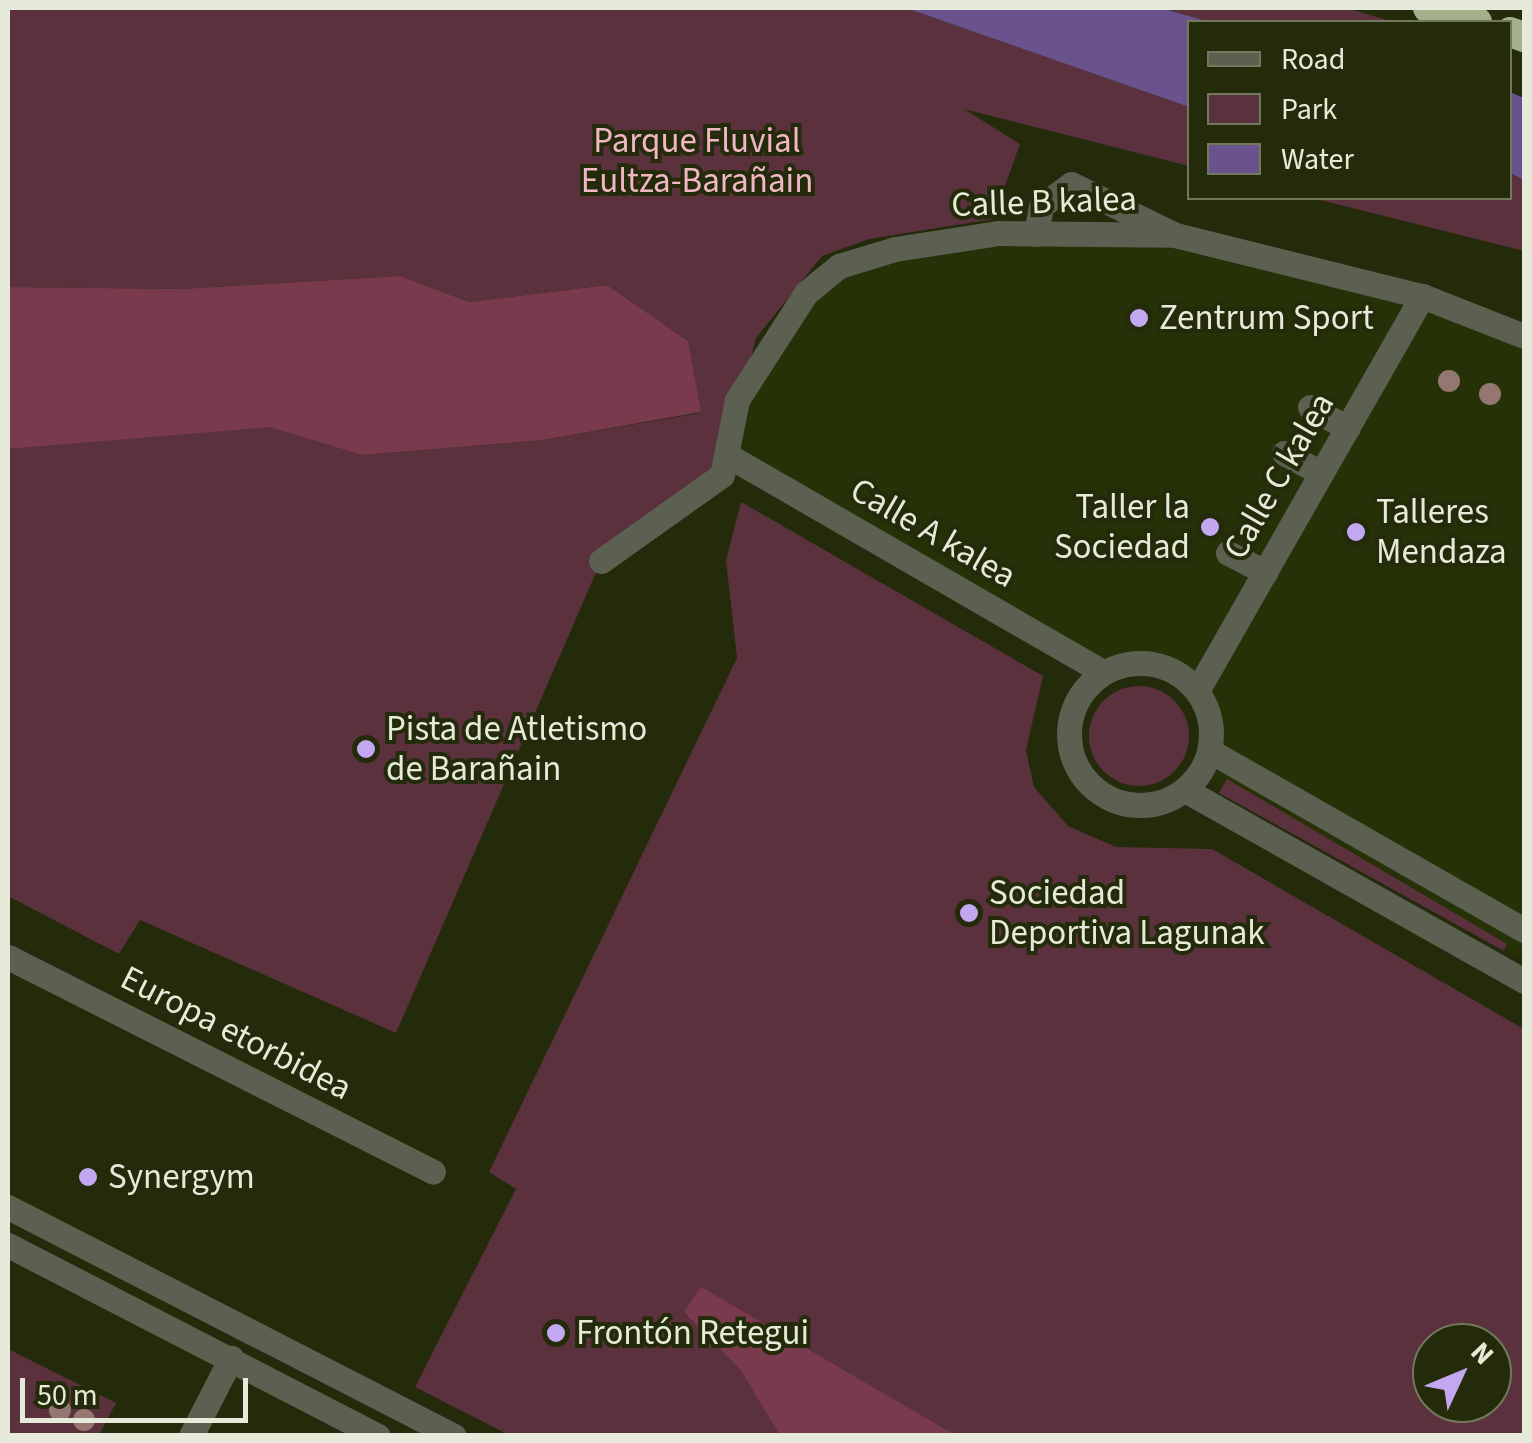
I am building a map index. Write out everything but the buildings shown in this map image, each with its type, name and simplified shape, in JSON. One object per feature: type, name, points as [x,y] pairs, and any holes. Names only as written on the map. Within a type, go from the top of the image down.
[{"type":"highway","points":[[1428,8],[1470,20]]},
{"type":"street","points":[[1036,234],[1041,206],[1072,184],[1176,234]]},
{"type":"street","name":"Calle B kalea","points":[[727,454],[736,400],[763,351],[839,266],[938,240],[1036,234],[1176,234],[1422,296],[1524,336]]},
{"type":"street","name":"Calle C kalea","points":[[1197,691],[1422,296]]},
{"type":"street","points":[[1310,407],[1347,428]]},
{"type":"street","points":[[1284,453],[1321,473]]},
{"type":"street","points":[[601,561],[692,504],[722,476],[727,454]]},
{"type":"street","name":"Calle A kalea","points":[[727,454],[1103,672]]},
{"type":"street","points":[[1228,553],[1264,572]]},
{"type":"street","points":[[1163,666],[1197,691],[1210,752],[1185,790],[1153,804],[1118,803],[1081,775],[1068,730],[1085,687],[1103,672],[1163,666]]},
{"type":"street","points":[[1210,752],[1524,930]]},
{"type":"street","points":[[1185,790],[1524,981]]},
{"type":"street","name":"Europa etorbidea","points":[[8,957],[434,1172]]},
{"type":"street","points":[[8,1207],[454,1436]]},
{"type":"street","points":[[8,1246],[378,1436]]},
{"type":"street","points":[[191,1436],[231,1358]]},
{"type":"shaded area","points":[[1175,235],[1524,336],[1524,959],[1200,774],[1210,722],[1163,666],[1103,672],[727,455],[737,400],[806,293],[895,249]]},
{"type":"shaded area","points":[[400,276],[469,302],[607,285],[688,341],[701,412],[543,440],[362,455],[270,427],[8,449],[8,287],[182,289]]},
{"type":"shaded area","points":[[701,1287],[955,1435],[780,1435],[740,1369],[684,1312]]},
{"type":"green space","name":"Parque Fluvial Eultza-Barañain","points":[[8,8],[906,8],[1187,106],[1187,165],[964,109],[1020,144],[993,219],[869,239],[822,256],[756,338],[727,455],[601,561],[396,1033],[140,920],[119,954],[8,896],[8,449],[270,426],[362,455],[543,440],[700,413],[688,341],[607,285],[469,302],[400,276],[182,289],[8,287]]},
{"type":"green space","points":[[1161,8],[1346,8],[1387,20],[1203,20]]},
{"type":"green space","points":[[1512,174],[1524,180],[1524,251],[1320,200],[1512,200]]},
{"type":"green space","name":"Sociedad Deportiva Lagunak","points":[[741,502],[1043,676],[1026,750],[1034,787],[1068,826],[1116,847],[1212,849],[1524,1029],[1524,1435],[511,1436],[415,1387],[516,1189],[489,1172],[737,658],[726,560]]},
{"type":"green space","points":[[1139,686],[1167,694],[1181,708],[1189,736],[1181,764],[1167,778],[1139,786],[1111,778],[1097,764],[1089,736],[1097,708],[1111,694]]},
{"type":"green space","points":[[1227,779],[1507,944],[1504,951],[1219,793]]},
{"type":"green space","points":[[8,1349],[116,1403],[99,1435],[8,1435]]},
{"type":"water","points":[[906,8],[1161,8],[1203,20],[1187,20],[1187,106]]},
{"type":"water","points":[[1512,93],[1524,98],[1524,180],[1512,174]]},
{"type":"place","name":"Zentrum Sport","points":[[1139,318]]},
{"type":"place","name":"Taller la Sociedad","points":[[1210,527]]},
{"type":"place","name":"Talleres Mendaza","points":[[1356,532]]},
{"type":"place","name":"Pista de Atletismo de Barañain","points":[[366,749]]},
{"type":"place","name":"Sociedad Deportiva Lagunak","points":[[969,913]]},
{"type":"place","name":"Synergym","points":[[88,1177]]},
{"type":"place","name":"Frontón Retegui","points":[[556,1333]]}]
